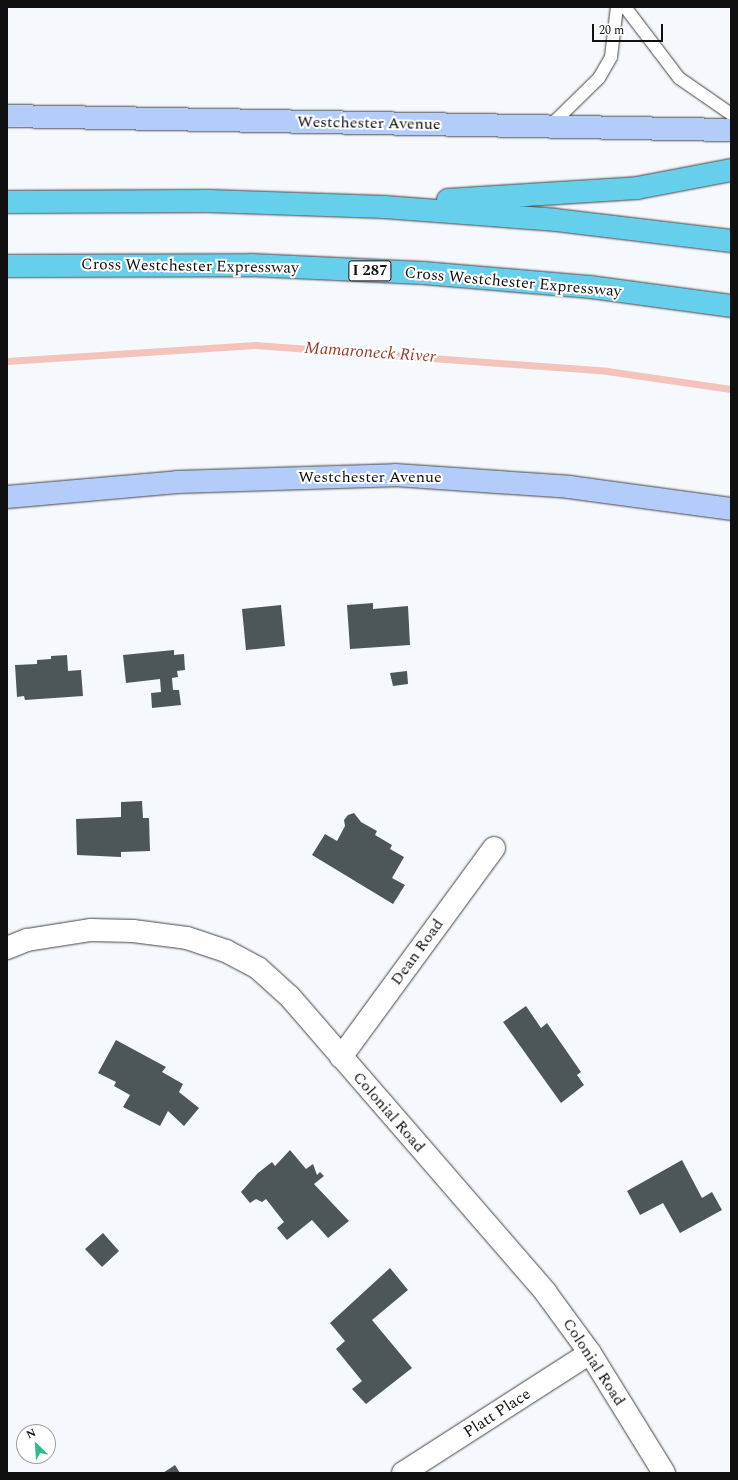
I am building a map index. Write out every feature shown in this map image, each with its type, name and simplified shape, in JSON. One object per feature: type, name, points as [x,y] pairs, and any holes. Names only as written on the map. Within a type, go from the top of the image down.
[{"type":"highway","points":[[344,205],[608,191],[671,183],[731,170]]},
{"type":"highway","points":[[7,202],[125,200],[344,205],[555,220],[731,241]]},
{"type":"highway","name":"Cross Westchester Expressway","points":[[7,266],[175,264],[400,272],[591,287],[731,306]]},
{"type":"main road","name":"Westchester Avenue","points":[[7,116],[731,130]]},
{"type":"main road","name":"Westchester Avenue","points":[[7,497],[177,482],[395,475],[569,486],[731,509]]},
{"type":"street","name":"Dean Road","points":[[341,1057],[494,848]]},
{"type":"street","name":"Colonial Road","points":[[7,948],[27,940],[91,930],[133,930],[187,938],[226,951],[258,968],[290,997],[546,1293],[590,1353],[664,1473]]},
{"type":"street","name":"Platt Place","points":[[403,1473],[590,1353]]},
{"type":"lane","points":[[548,127],[599,78],[612,57],[617,7]]},
{"type":"lane","points":[[625,7],[679,78],[731,114]]},
{"type":"building","points":[[373,603],[373,609],[408,606],[410,645],[350,649],[347,605]]},
{"type":"building","points":[[281,605],[285,646],[246,650],[242,609]]},
{"type":"building","points":[[174,650],[174,655],[184,654],[185,670],[177,671],[178,677],[172,678],[173,690],[179,690],[181,705],[152,708],[151,693],[161,692],[160,679],[126,683],[123,655]]},
{"type":"building","points":[[67,655],[68,671],[81,670],[83,696],[25,700],[24,696],[17,697],[15,665],[37,664],[37,660],[51,659],[51,656]]},
{"type":"building","points":[[407,671],[408,684],[393,686],[390,673]]},
{"type":"building","points":[[142,801],[143,818],[149,818],[150,851],[121,852],[121,857],[77,855],[76,819],[121,817],[121,802]]},
{"type":"building","points":[[354,813],[361,822],[377,831],[375,835],[392,845],[390,849],[404,857],[392,878],[405,885],[393,904],[312,855],[325,834],[337,841],[345,826],[344,820],[348,815]]},
{"type":"building","points":[[526,1006],[541,1028],[547,1023],[581,1072],[577,1075],[584,1085],[561,1103],[503,1022]]},
{"type":"building","points":[[116,1040],[166,1067],[162,1072],[183,1084],[179,1092],[199,1108],[184,1126],[168,1111],[160,1126],[123,1107],[130,1095],[114,1086],[116,1082],[98,1073]]},
{"type":"building","points":[[290,1150],[306,1169],[313,1164],[317,1175],[320,1172],[324,1176],[314,1184],[349,1221],[328,1238],[312,1220],[287,1240],[277,1228],[284,1222],[266,1199],[262,1202],[256,1199],[250,1203],[241,1192],[258,1173],[272,1162],[275,1166]]},
{"type":"building","points":[[682,1160],[702,1198],[712,1192],[722,1210],[680,1233],[663,1203],[640,1215],[627,1191]]},
{"type":"building","points":[[103,1233],[119,1251],[102,1267],[85,1249]]},
{"type":"building","points":[[390,1268],[408,1290],[372,1320],[412,1368],[366,1404],[352,1389],[362,1381],[336,1349],[345,1341],[330,1323]]},
{"type":"building","points":[[175,1465],[180,1473],[163,1473]]},
{"type":"waterway","name":"Mamaroneck River","points":[[7,361],[255,345],[607,371],[731,389]]}]
